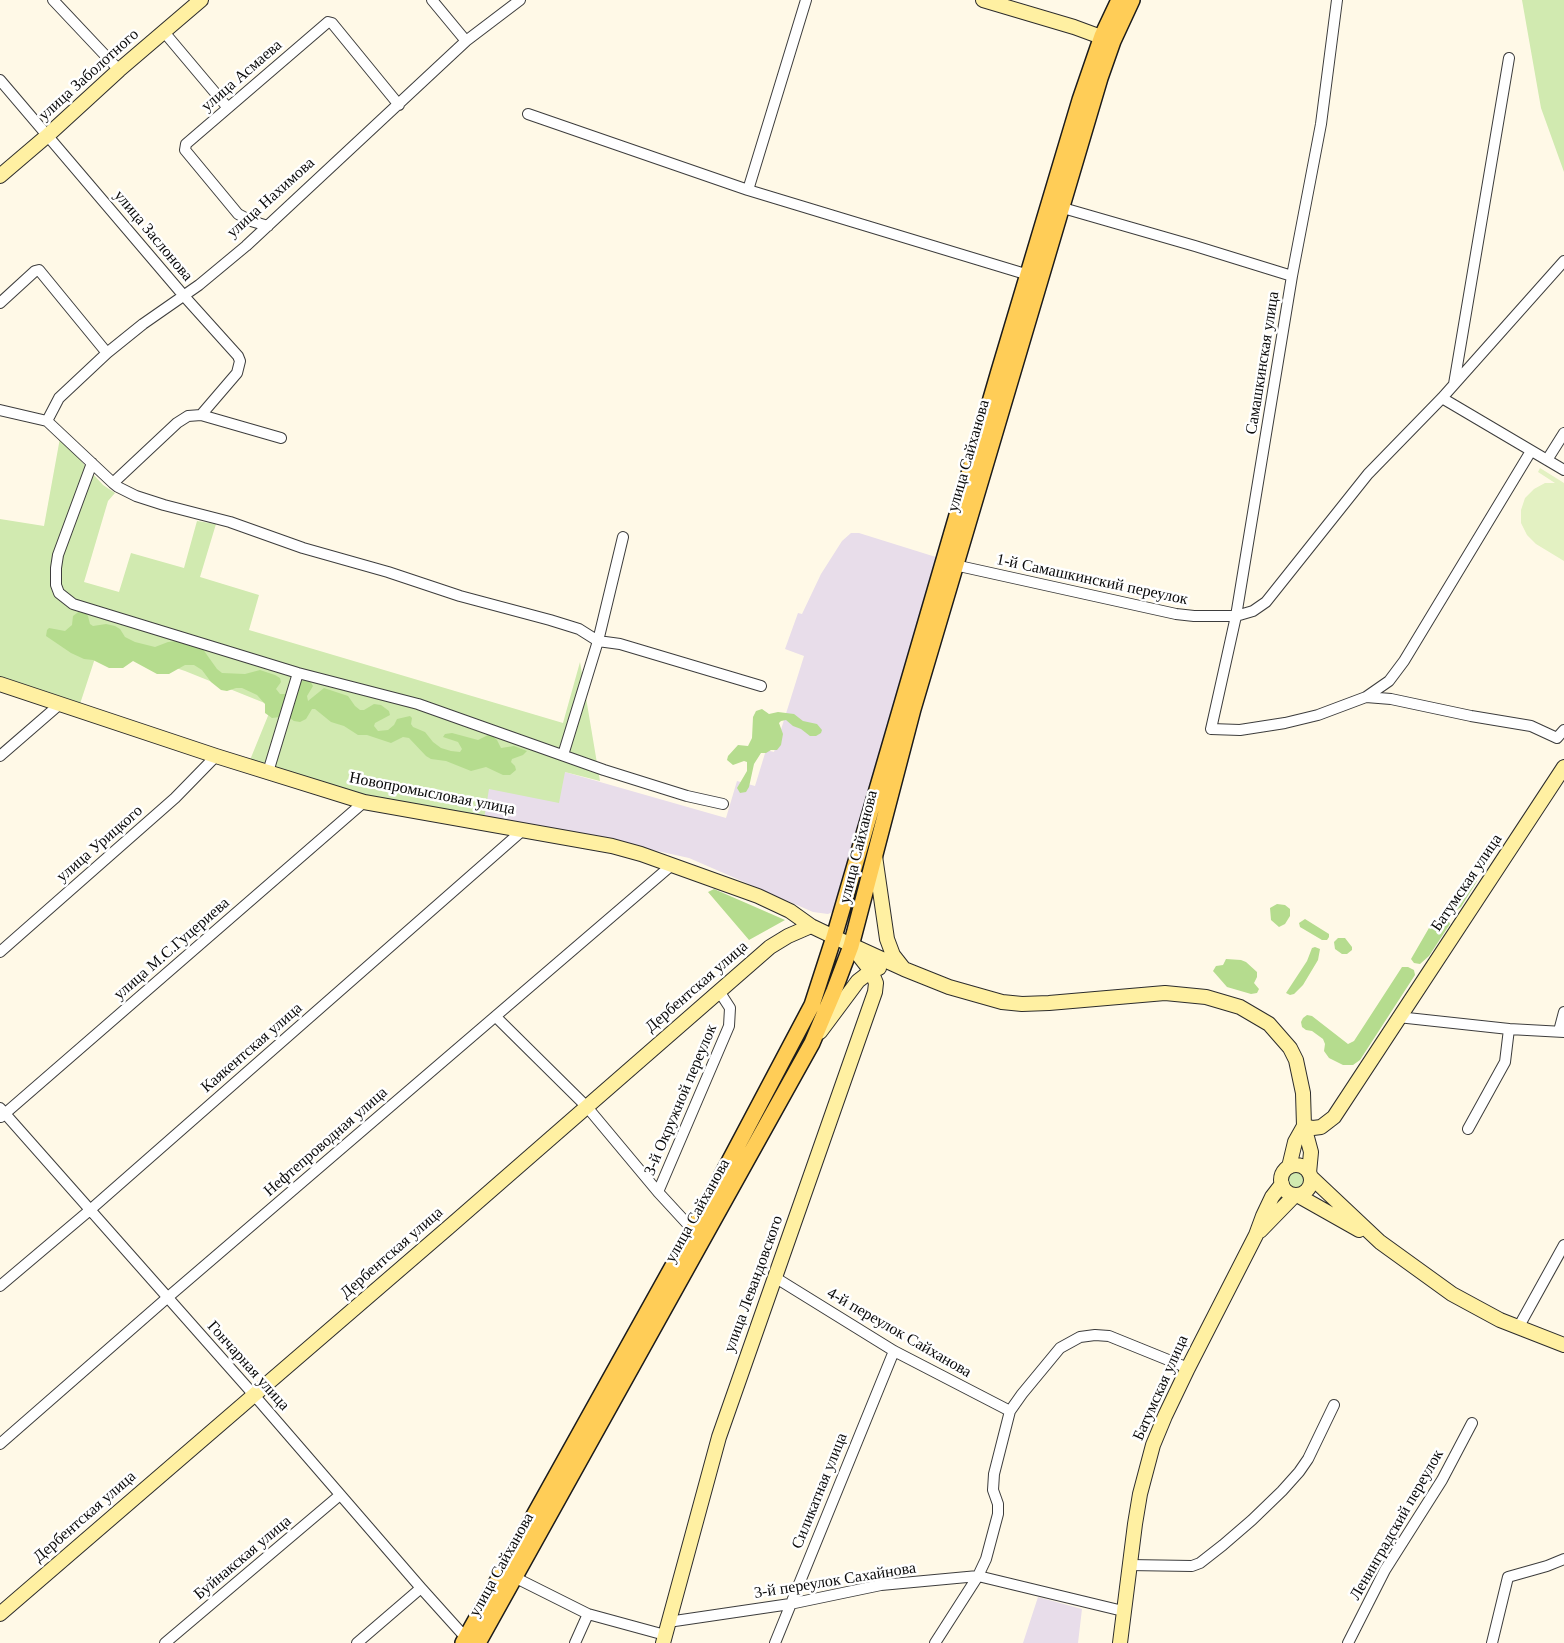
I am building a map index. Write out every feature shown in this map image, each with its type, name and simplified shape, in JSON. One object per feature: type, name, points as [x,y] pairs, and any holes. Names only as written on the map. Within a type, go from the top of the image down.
[{"type":"main road","points":[[949,564],[1034,276],[1119,0]]},
{"type":"main road","points":[[1107,39],[1132,0]]},
{"type":"main road","name":"улица Сайханова","points":[[470,1642],[698,1234],[812,1043],[851,946],[949,564]]},
{"type":"main road","name":"улица Сайханова","points":[[470,1642],[516,1578],[698,1234],[812,1005],[949,564]]},
{"type":"street","points":[[53,0],[119,70]]},
{"type":"street","name":"улица Заболотного","points":[[0,176],[201,0]]},
{"type":"street","points":[[432,0],[466,41]]},
{"type":"street","name":"улица Нахимова","points":[[47,421],[59,398],[107,353],[143,324],[199,285],[268,226],[466,41],[520,0]]},
{"type":"street","points":[[748,190],[806,0]]},
{"type":"street","points":[[983,0],[1074,27],[1107,39]]},
{"type":"street","name":"Самашкинская улица","points":[[1336,0],[1321,124],[1292,276],[1236,616],[1211,729],[1240,730],[1286,723],[1318,715],[1366,697]]},
{"type":"street","name":"улица Асмаева","points":[[268,226],[238,214],[184,148],[186,144],[328,22],[332,23],[399,105]]},
{"type":"street","points":[[164,32],[228,108]]},
{"type":"street","points":[[1454,384],[1509,58]]},
{"type":"street","name":"улица Заслонова","points":[[0,80],[184,296],[232,348],[240,362],[237,373],[201,415]]},
{"type":"street","points":[[528,114],[748,190],[1034,276]]},
{"type":"street","points":[[1056,206],[1292,276]]},
{"type":"street","points":[[1236,616],[1254,611],[1266,602],[1368,474],[1442,398],[1564,261]]},
{"type":"street","points":[[0,303],[35,271],[39,270],[107,353]]},
{"type":"street","points":[[1442,398],[1564,470]]},
{"type":"street","points":[[0,410],[47,421],[113,483],[136,496],[230,522],[303,548],[388,572],[460,596],[579,629],[598,641],[620,644],[761,686]]},
{"type":"street","points":[[113,483],[177,423],[188,416],[201,415],[281,438]]},
{"type":"street","points":[[1546,460],[1564,433]]},
{"type":"street","points":[[1366,697],[1389,681],[1404,661],[1532,451]]},
{"type":"street","points":[[92,463],[58,555],[56,585],[59,593],[66,600],[79,607],[116,616],[298,674],[418,704],[687,796],[723,804]]},
{"type":"street","points":[[563,755],[598,641],[623,537]]},
{"type":"street","name":"1-й Самашкинский переулок","points":[[949,564],[1176,614],[1236,616]]},
{"type":"street","points":[[268,772],[298,674]]},
{"type":"street","name":"Новопромысловая улица","points":[[0,684],[216,756],[364,802],[612,846],[673,864],[758,896],[790,911],[811,926],[834,938],[904,969],[949,987],[1002,1002],[1022,1004],[1050,1003],[1165,993],[1206,997],[1240,1007],[1269,1024],[1290,1048],[1300,1074],[1303,1093],[1304,1126]]},
{"type":"street","points":[[1366,697],[1391,699],[1471,716],[1532,726],[1557,738],[1564,730]]},
{"type":"street","points":[[0,756],[60,704]]},
{"type":"street","name":"улица Урицкого","points":[[0,952],[175,798],[216,756]]},
{"type":"street","name":"Батумская улица","points":[[1304,1126],[1321,1127],[1334,1117],[1564,767]]},
{"type":"street","name":"улица М.С.Гуцериева","points":[[2,1113],[364,802]]},
{"type":"street","name":"Каякентская улица","points":[[0,1286],[90,1210],[523,830]]},
{"type":"street","points":[[875,854],[887,939],[904,969]]},
{"type":"street","name":"Нефтепроводная улица","points":[[0,1444],[167,1298],[673,864]]},
{"type":"street","name":"Дербентская улица","points":[[0,1614],[770,947],[788,936],[811,926]]},
{"type":"street","points":[[851,946],[872,970]]},
{"type":"street","points":[[812,1043],[858,980],[872,970],[882,967],[904,969]]},
{"type":"street","name":"улица Левандовского","points":[[665,1634],[719,1437],[876,992],[876,983],[872,970]]},
{"type":"street","name":"3-й Окружной переулок","points":[[658,1192],[729,1026],[730,1008],[719,991]]},
{"type":"street","points":[[1398,1017],[1510,1029],[1561,1032],[1564,1012]]},
{"type":"street","points":[[496,1017],[587,1107],[658,1192],[698,1234]]},
{"type":"street","points":[[1468,1128],[1505,1062],[1510,1029]]},
{"type":"street","name":"Гончарная улица","points":[[2,1113],[254,1395],[470,1642]]},
{"type":"street","points":[[1256,1235],[1272,1197],[1282,1184],[1283,1174],[1289,1167],[1295,1142],[1304,1126]]},
{"type":"street","points":[[1256,1235],[1296,1195],[1308,1189],[1311,1182],[1311,1152],[1304,1126]]},
{"type":"street","points":[[1289,1167],[1293,1165],[1302,1166],[1380,1242]]},
{"type":"street","points":[[1282,1184],[1287,1191],[1380,1242],[1452,1294],[1475,1308],[1518,1328],[1564,1345]]},
{"type":"street","name":"Батумская улица","points":[[1120,1643],[1129,1565],[1146,1467],[1165,1416],[1256,1235]]},
{"type":"street","points":[[1518,1328],[1564,1245]]},
{"type":"street","name":"4-й переулок Сайханова","points":[[776,1278],[894,1351],[1010,1411]]},
{"type":"street","points":[[936,1643],[978,1576],[986,1559],[998,1514],[998,1504],[994,1490],[994,1474],[1010,1411],[1060,1348],[1080,1337],[1109,1336],[1188,1368]]},
{"type":"street","name":"Силикатная улица","points":[[775,1643],[894,1351]]},
{"type":"street","points":[[1129,1565],[1192,1566],[1200,1563],[1270,1503],[1299,1472],[1308,1459],[1334,1405]]},
{"type":"street","name":"Ленинградский переулок","points":[[1348,1643],[1385,1570],[1442,1480],[1472,1423]]},
{"type":"street","name":"Буйнакская улица","points":[[165,1643],[340,1495]]},
{"type":"street","points":[[1492,1643],[1508,1577],[1564,1559]]},
{"type":"street","name":"3-й переулок Сахайнова","points":[[516,1578],[588,1614],[665,1634],[790,1604],[881,1585],[978,1576],[1123,1610]]},
{"type":"street","points":[[357,1643],[421,1588]]},
{"type":"street","points":[[575,1643],[588,1614]]},
{"type":"shaded area","points":[[851,533],[859,533],[939,558],[835,911],[828,914],[813,912],[689,858],[608,840],[484,819],[488,789],[565,772],[726,818],[737,781],[755,786],[766,750],[774,752],[804,656],[785,649],[798,613],[802,614],[821,574],[842,541]]},
{"type":"shaded area","points":[[1038,1597],[1082,1609],[1078,1643],[1023,1643]]},
{"type":"green space","points":[[1522,0],[1564,0],[1564,172],[1541,108]]},
{"type":"green space","points":[[60,438],[103,485],[115,493],[108,501],[84,582],[119,592],[131,553],[184,568],[197,521],[216,524],[200,577],[259,595],[249,630],[563,723],[580,662],[600,781],[565,772],[559,803],[489,789],[484,819],[363,796],[250,760],[272,706],[185,671],[100,643],[80,704],[0,677],[0,519],[44,526]]},
{"type":"green space","points":[[1540,468],[1564,483],[1564,561],[1536,544],[1527,535],[1521,523],[1521,510],[1525,498],[1534,489],[1545,483],[1555,483],[1538,472]]},
{"type":"green space","points":[[81,610],[88,616],[90,624],[93,626],[106,624],[115,626],[120,629],[125,637],[135,642],[155,647],[168,642],[178,641],[202,648],[222,673],[245,674],[260,670],[275,675],[280,678],[281,682],[276,689],[280,694],[286,694],[295,685],[304,680],[310,681],[313,686],[307,696],[308,701],[324,688],[348,696],[360,710],[364,710],[374,704],[381,705],[389,711],[390,715],[375,723],[374,726],[378,731],[388,730],[397,719],[410,716],[413,727],[425,732],[441,748],[451,751],[460,752],[462,749],[458,742],[443,737],[445,734],[452,733],[478,740],[490,734],[497,740],[501,748],[514,746],[527,751],[523,755],[512,759],[511,762],[516,770],[510,775],[503,775],[486,767],[471,771],[446,761],[431,759],[409,738],[403,737],[391,743],[367,735],[358,735],[344,726],[331,722],[315,709],[312,709],[306,719],[300,722],[294,721],[287,716],[272,718],[265,713],[265,704],[257,695],[242,688],[227,691],[221,690],[211,682],[202,670],[194,665],[185,665],[169,674],[157,674],[133,661],[123,668],[109,668],[93,660],[84,659],[71,653],[46,636],[49,628],[65,631],[72,625],[73,616]]},
{"type":"green space","points":[[762,709],[769,714],[778,712],[794,714],[803,721],[817,724],[822,730],[816,736],[810,736],[786,720],[781,721],[779,723],[783,734],[781,745],[777,750],[761,753],[754,764],[749,787],[746,792],[740,793],[737,788],[747,771],[747,762],[744,761],[733,765],[727,760],[728,756],[738,745],[748,746],[752,738],[753,717],[756,711]]},
{"type":"green space","points":[[1471,872],[1475,874],[1477,881],[1461,907],[1455,911],[1450,910],[1448,906]]},
{"type":"green space","points":[[714,889],[785,920],[749,940],[708,892]]},
{"type":"green space","points":[[1277,904],[1285,905],[1290,909],[1290,916],[1285,924],[1279,927],[1271,920],[1270,908]]},
{"type":"green space","points":[[1440,917],[1447,917],[1450,924],[1429,956],[1420,964],[1414,963],[1411,959],[1433,921]]},
{"type":"green space","points":[[1305,919],[1329,934],[1327,940],[1322,940],[1300,927],[1299,923]]},
{"type":"green space","points":[[1338,938],[1345,938],[1352,947],[1352,950],[1347,954],[1342,954],[1335,949],[1334,942]]},
{"type":"green space","points":[[1312,948],[1320,949],[1318,960],[1303,985],[1294,994],[1286,993],[1307,961]]},
{"type":"green space","points":[[1226,959],[1246,962],[1257,972],[1254,983],[1259,989],[1257,993],[1251,994],[1227,987],[1213,971],[1216,966],[1223,965]]},
{"type":"green space","points":[[1402,967],[1414,970],[1415,975],[1360,1060],[1353,1065],[1343,1065],[1329,1058],[1324,1051],[1325,1044],[1323,1039],[1302,1027],[1301,1022],[1303,1018],[1307,1015],[1312,1016],[1348,1044],[1354,1041]]},
{"type":"green space","points":[[1296,1169],[1303,1172],[1306,1179],[1303,1186],[1296,1189],[1289,1186],[1286,1179],[1289,1172]]}]
